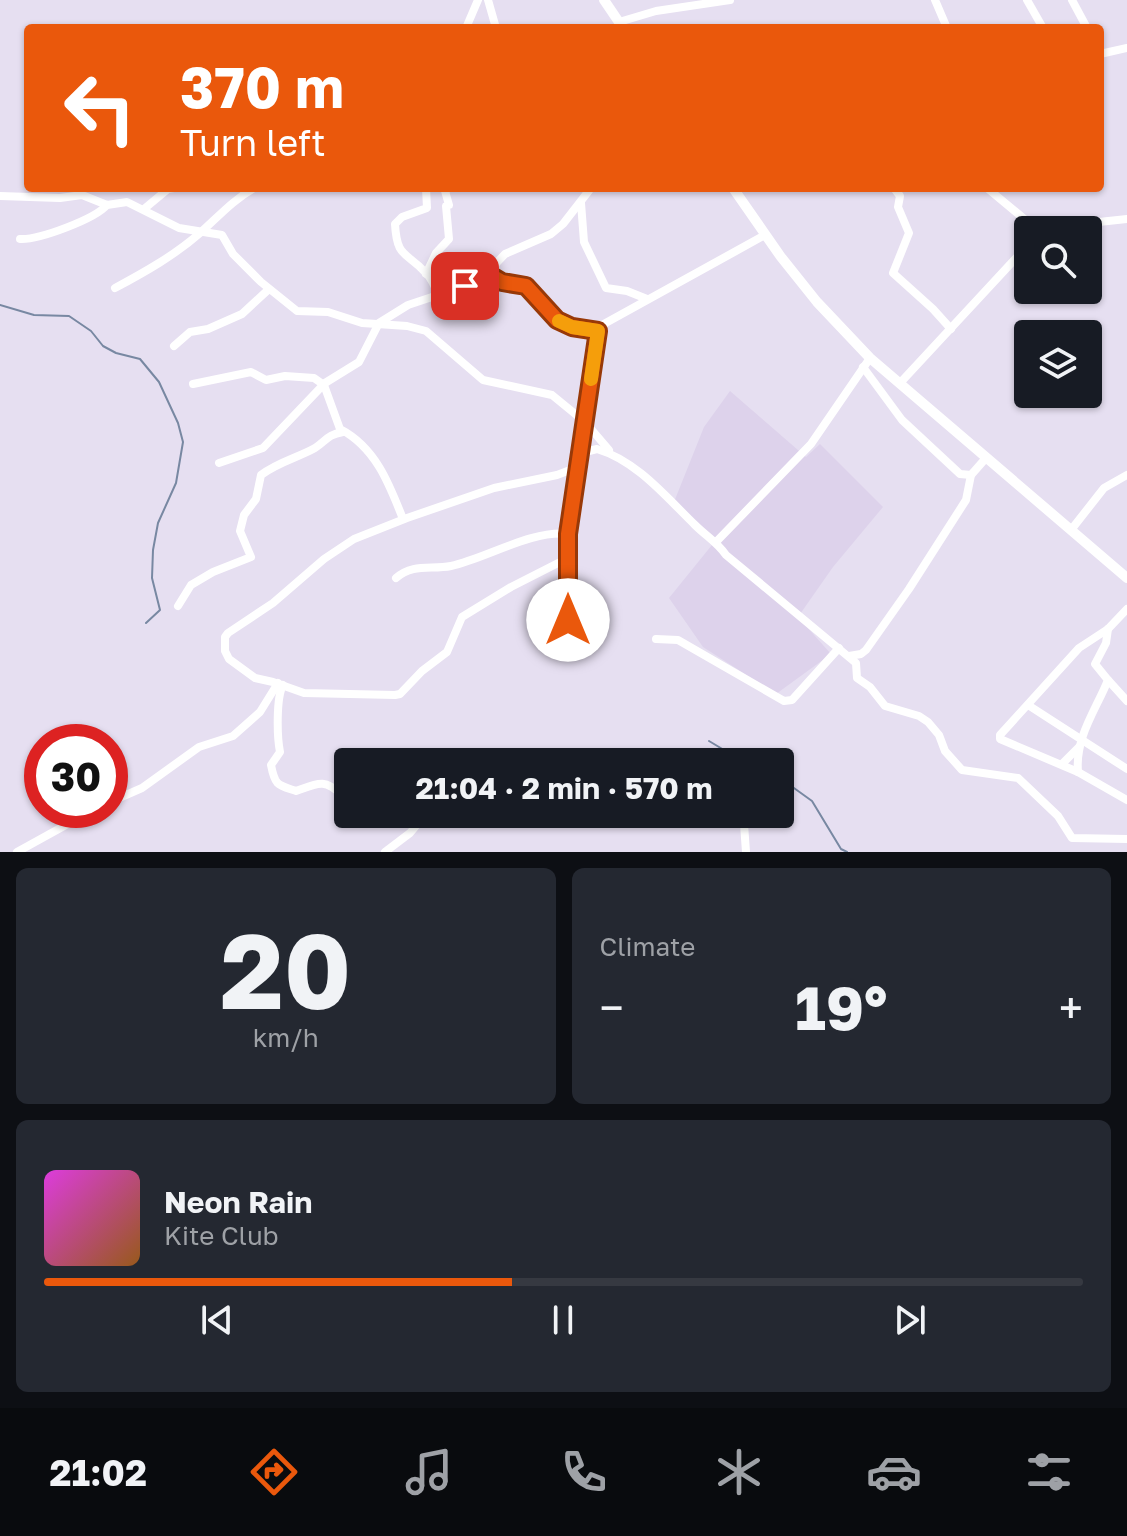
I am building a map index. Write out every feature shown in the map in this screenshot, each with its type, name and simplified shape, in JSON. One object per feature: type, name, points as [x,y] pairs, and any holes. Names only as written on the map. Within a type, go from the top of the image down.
[{"type":"main road","points":[[604,0],[620,24]]},
{"type":"main road","points":[[736,192],[765,235],[867,362],[901,382],[1127,578]]},
{"type":"street","points":[[468,24],[478,0]]},
{"type":"street","points":[[488,0],[495,24]]},
{"type":"street","points":[[624,24],[656,11],[730,0]]},
{"type":"street","points":[[935,0],[945,24]]},
{"type":"street","points":[[1027,0],[1041,24]]},
{"type":"street","points":[[1072,0],[1085,24]]},
{"type":"street","points":[[1104,53],[1127,48]]},
{"type":"street","points":[[144,209],[164,192]]},
{"type":"street","points":[[115,288],[151,269],[248,192]]},
{"type":"street","points":[[426,192],[427,208],[402,217],[395,224],[397,245],[410,262],[426,274],[439,297]]},
{"type":"street","points":[[426,274],[436,253],[449,239],[446,206],[449,205],[445,192]]},
{"type":"street","points":[[897,192],[900,196],[898,207],[908,224],[909,233],[893,273],[951,329]]},
{"type":"street","points":[[992,192],[1023,216]]},
{"type":"street","points":[[585,193],[584,242],[606,288],[627,291],[647,299]]},
{"type":"street","points":[[219,463],[263,448],[324,385],[359,362],[379,323],[408,305],[439,297],[487,273],[505,254],[551,234],[585,193]]},
{"type":"street","points":[[0,196],[60,198],[82,195],[107,205]]},
{"type":"street","points":[[20,239],[36,238],[90,218],[107,205],[127,202],[179,228],[224,236],[233,254],[297,311],[328,312],[362,323],[426,331],[483,380],[552,395],[585,422],[619,459]]},
{"type":"street","points":[[1102,222],[1127,219]]},
{"type":"street","points":[[568,620],[568,534],[598,331],[610,319],[765,235]]},
{"type":"street","points":[[901,382],[1014,260]]},
{"type":"street","points":[[487,273],[502,282],[526,286],[557,320],[572,327],[598,331]]},
{"type":"street","points":[[174,346],[190,332],[208,329],[242,314],[269,289]]},
{"type":"street","points":[[717,541],[811,444],[867,362],[902,420],[960,474],[971,475]]},
{"type":"street","points":[[193,384],[251,372],[266,380],[285,376],[314,378],[324,385],[337,424],[372,454],[403,519]]},
{"type":"street","points":[[178,606],[191,585],[213,572],[251,557],[240,531],[245,513],[256,499],[261,475],[344,431]]},
{"type":"street","points":[[568,558],[462,617],[447,652],[430,663],[400,694],[304,693],[255,678],[234,664],[225,651],[225,637],[354,539],[494,488],[557,475],[579,464],[585,452],[597,449],[638,471],[698,528],[717,541],[726,555],[857,664],[857,678],[870,687],[885,706],[928,722],[939,735],[945,751],[965,772],[1018,778],[1058,816],[1072,838],[1127,839]]},
{"type":"street","points":[[848,656],[866,650],[909,589],[966,500],[971,475],[986,458]]},
{"type":"street","points":[[1071,530],[1104,488],[1113,480],[1127,475]]},
{"type":"street","points":[[396,578],[411,569],[451,566],[516,544],[559,533],[568,534]]},
{"type":"street","points":[[1127,609],[1108,629],[1079,648],[1000,735],[1000,739],[1062,764],[1127,800]]},
{"type":"street","points":[[1108,629],[1106,643],[1095,664],[1127,701]]},
{"type":"street","points":[[656,639],[678,640],[784,701],[792,700],[839,648]]},
{"type":"street","points":[[1062,764],[1080,744],[1108,680]]},
{"type":"street","points":[[280,684],[277,723],[280,752],[271,765],[275,781],[280,787],[296,791],[312,783],[334,788]]},
{"type":"street","points":[[128,794],[142,788],[199,747],[233,736],[260,712],[280,684]]},
{"type":"street","points":[[1028,705],[1080,744],[1127,769]]},
{"type":"street","points":[[1078,772],[1080,744]]},
{"type":"street","points":[[17,852],[60,828]]},
{"type":"street","points":[[385,852],[414,828]]},
{"type":"street","points":[[744,828],[746,852]]},
{"type":"shaded area","points":[[730,391],[806,457],[820,444],[883,507],[833,567],[798,617],[831,654],[776,694],[703,647],[669,598],[716,540],[674,502],[704,427]]},
{"type":"waterway","points":[[0,305],[34,315],[69,316],[91,331],[103,346],[140,359],[159,382],[178,423],[183,442],[176,483],[158,523],[153,550],[152,578],[160,610],[146,623]]},
{"type":"waterway","points":[[709,741],[721,748]]},
{"type":"waterway","points":[[794,788],[812,801],[841,849],[847,852]]},
{"type":"slow traffic","points":[[559,321],[572,327],[598,331],[591,379]]},
{"type":"route","points":[[465,286],[487,273],[502,282],[521,284],[531,290],[557,320],[572,327],[598,331],[568,534],[568,620]]}]
